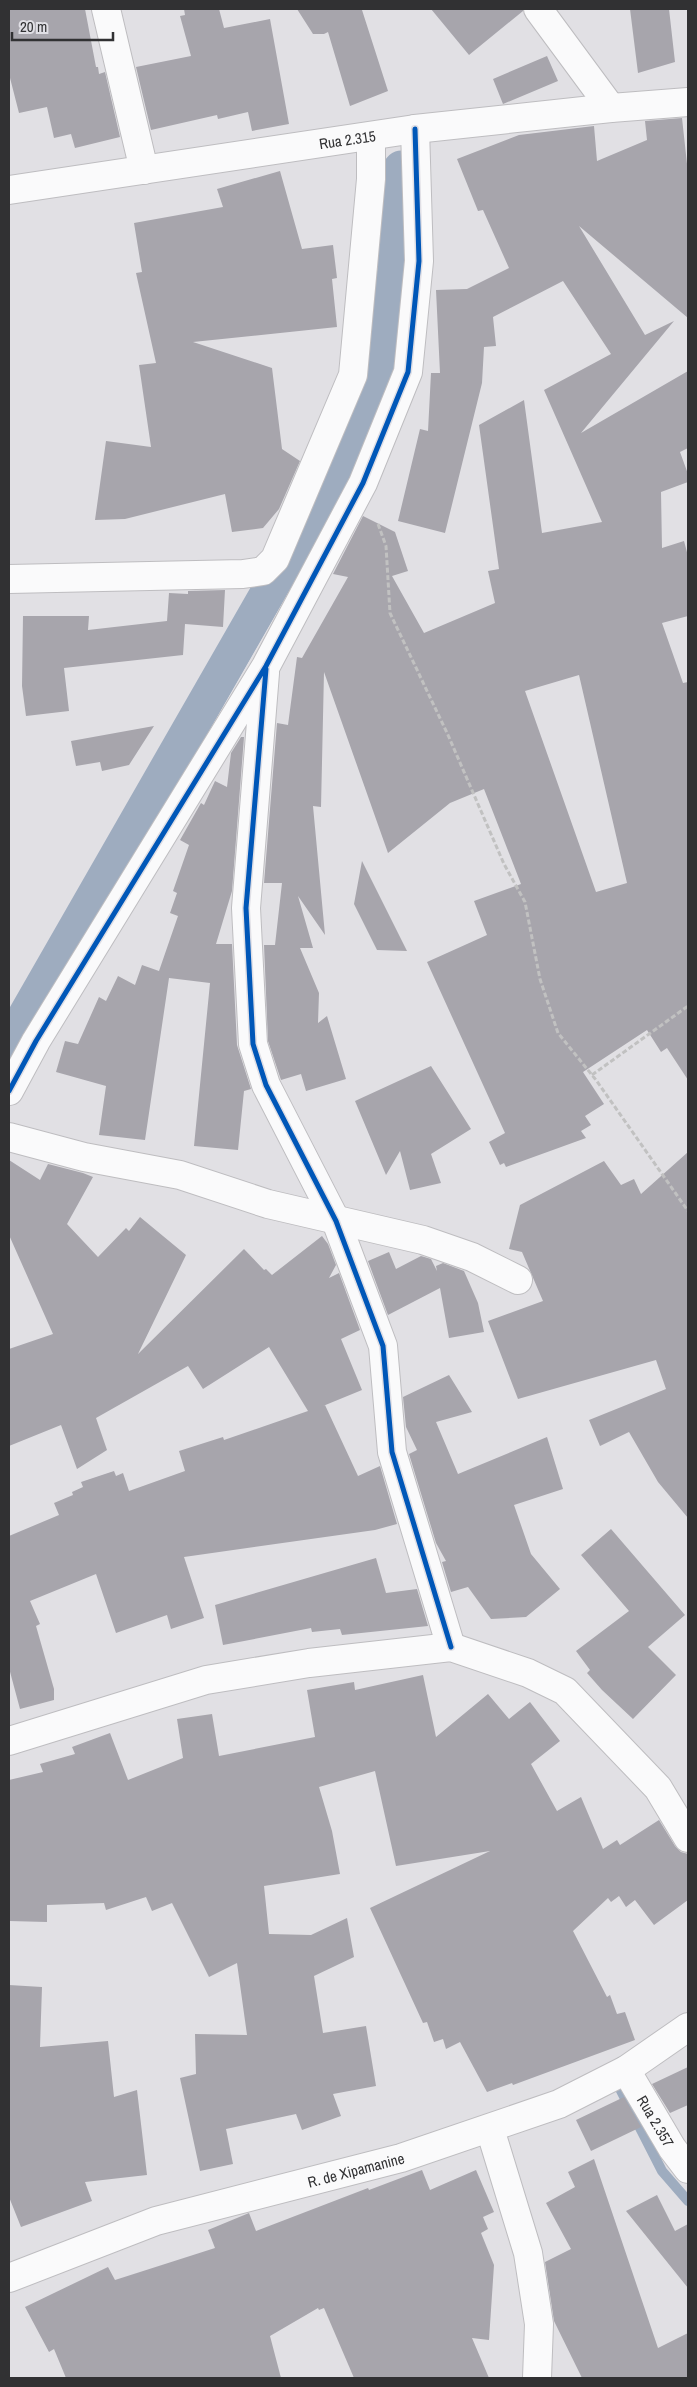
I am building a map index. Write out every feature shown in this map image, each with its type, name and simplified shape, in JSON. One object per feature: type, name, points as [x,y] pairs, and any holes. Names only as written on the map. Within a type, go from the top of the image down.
[{"type":"street","points":[[106,9],[144,170]]},
{"type":"street","points":[[538,9],[611,108]]},
{"type":"street","name":"Rua 2.315","points":[[9,190],[372,137],[415,129],[611,108],[688,102]]},
{"type":"street","points":[[9,1091],[36,1041],[266,666],[363,483],[408,372],[419,261],[415,129]]},
{"type":"street","points":[[9,579],[243,574],[263,571],[275,559],[353,375],[371,179],[372,137]]},
{"type":"street","points":[[266,666],[246,908],[253,1044],[266,1086],[336,1221],[383,1346],[392,1452],[451,1647]]},
{"type":"street","points":[[9,1137],[84,1157],[180,1174],[268,1204],[423,1240],[472,1257],[518,1280]]},
{"type":"street","points":[[9,1741],[206,1680],[308,1663],[451,1647],[528,1674],[565,1691],[658,1788],[688,1838]]},
{"type":"street","name":"R. de Xipamanine","points":[[9,2278],[156,2221],[401,2158],[559,2104],[626,2070],[688,2027]]},
{"type":"street","name":"Rua 2.357","points":[[626,2070],[672,2148],[688,2169]]},
{"type":"street","points":[[490,2128],[528,2253],[539,2324],[537,2378]]},
{"type":"path","points":[[363,483],[386,546],[390,613],[448,735],[504,864],[525,902],[540,979],[558,1033],[592,1075],[688,1211]]},
{"type":"path","points":[[592,1075],[688,1006]]},
{"type":"building","points":[[9,9],[85,9],[96,67],[98,67],[99,74],[105,72],[120,137],[75,148],[71,134],[54,138],[47,107],[19,113],[9,74]]},
{"type":"building","points":[[184,9],[219,9],[224,28],[270,19],[289,124],[252,131],[248,112],[218,119],[217,115],[151,130],[136,67],[191,56],[180,16],[185,15]]},
{"type":"building","points":[[297,9],[365,9],[362,10],[388,91],[350,106],[328,32],[313,34]]},
{"type":"building","points":[[431,9],[523,9],[523,11],[469,55]]},
{"type":"building","points":[[630,9],[669,9],[675,62],[638,73]]},
{"type":"building","points":[[547,56],[558,81],[503,104],[493,79]]},
{"type":"building","points":[[682,118],[688,173],[688,318],[579,226],[645,335],[674,321],[581,433],[688,371],[688,448],[680,452],[688,474],[688,482],[661,492],[662,548],[684,541],[688,556],[688,616],[662,623],[683,683],[688,682],[688,1080],[667,1048],[661,1052],[647,1030],[583,1072],[604,1104],[585,1116],[591,1125],[581,1131],[586,1138],[506,1167],[504,1163],[500,1165],[489,1142],[505,1133],[427,962],[487,935],[474,901],[521,884],[484,789],[450,803],[388,853],[324,672],[321,807],[313,806],[325,935],[298,896],[313,948],[300,948],[319,993],[318,1023],[327,1016],[346,1079],[306,1091],[301,1074],[281,1080],[268,1041],[264,945],[275,945],[282,883],[264,883],[277,723],[288,725],[297,657],[302,658],[348,577],[333,574],[363,516],[395,532],[408,571],[392,576],[424,633],[495,603],[488,571],[499,569],[479,425],[524,400],[542,533],[602,522],[544,390],[611,354],[563,281],[493,317],[496,346],[484,347],[482,383],[445,533],[398,521],[420,429],[428,431],[431,373],[440,373],[436,290],[467,289],[509,268],[483,210],[478,211],[457,159],[519,135],[594,126],[597,161],[647,140],[645,121]],"holes":[[[579,675],[627,883],[596,892],[525,691]]]},
{"type":"building","points":[[280,171],[302,249],[333,245],[337,278],[332,279],[337,327],[193,342],[272,368],[282,449],[300,461],[279,509],[263,528],[232,532],[225,494],[125,519],[95,520],[106,441],[151,447],[139,365],[156,363],[136,273],[142,272],[134,223],[223,207],[217,189]]},
{"type":"building","points":[[225,590],[223,627],[185,624],[183,655],[64,668],[69,711],[26,716],[22,686],[23,616],[89,616],[88,630],[167,621],[169,593],[188,594],[188,591]]},
{"type":"building","points":[[154,726],[129,765],[102,771],[100,762],[76,766],[71,741]]},
{"type":"building","points":[[241,737],[244,737],[232,891],[216,944],[232,944],[237,1045],[251,1089],[244,1091],[238,1150],[194,1146],[210,983],[169,978],[145,1140],[99,1135],[106,1086],[56,1072],[65,1041],[78,1044],[99,997],[106,1001],[118,976],[135,985],[142,965],[159,971],[178,916],[170,913],[177,893],[173,891],[189,845],[180,840],[201,803],[204,805],[215,781],[227,787],[231,753]]},
{"type":"building","points":[[362,861],[407,951],[377,950],[354,904]]},
{"type":"building","points":[[431,1066],[471,1129],[431,1154],[441,1183],[410,1190],[400,1151],[386,1175],[355,1101]]},
{"type":"building","points":[[688,1152],[688,1518],[658,1482],[629,1432],[600,1446],[589,1420],[666,1389],[656,1360],[518,1399],[488,1321],[543,1301],[522,1252],[509,1249],[520,1205],[604,1161],[621,1185],[634,1179],[641,1194]]},
{"type":"building","points":[[9,1160],[40,1180],[48,1164],[93,1177],[67,1224],[98,1257],[126,1228],[129,1231],[140,1217],[186,1255],[138,1354],[244,1249],[264,1270],[266,1269],[272,1275],[322,1236],[328,1244],[336,1265],[329,1278],[339,1273],[360,1330],[341,1339],[362,1390],[325,1405],[358,1476],[380,1466],[397,1524],[375,1530],[184,1557],[204,1618],[171,1629],[167,1615],[116,1633],[96,1574],[30,1601],[40,1624],[36,1626],[54,1689],[54,1700],[20,1709],[9,1668],[9,1536],[59,1515],[54,1503],[73,1495],[72,1492],[83,1487],[81,1482],[114,1471],[116,1476],[123,1473],[129,1491],[185,1471],[179,1451],[223,1437],[224,1440],[308,1411],[269,1347],[203,1389],[188,1366],[96,1418],[107,1450],[77,1469],[61,1425],[9,1446],[9,1349],[53,1334],[9,1235]]},
{"type":"building","points":[[389,1252],[396,1269],[421,1256],[431,1259],[437,1271],[436,1266],[443,1263],[464,1271],[478,1303],[484,1332],[449,1338],[440,1288],[388,1315],[368,1261]]},
{"type":"building","points":[[449,1375],[472,1412],[436,1422],[458,1474],[547,1437],[563,1489],[514,1505],[531,1554],[560,1589],[526,1617],[491,1619],[468,1587],[451,1592],[442,1562],[446,1561],[436,1543],[409,1454],[417,1450],[406,1427],[403,1397]]},
{"type":"building","points":[[611,1529],[685,1615],[648,1647],[676,1675],[633,1719],[587,1673],[590,1670],[576,1651],[629,1611],[581,1555]]},
{"type":"building","points":[[376,1558],[386,1593],[417,1589],[428,1626],[342,1635],[340,1629],[312,1632],[311,1628],[223,1645],[215,1605]]},
{"type":"building","points":[[423,1675],[436,1737],[488,1694],[509,1719],[530,1702],[560,1741],[531,1764],[557,1811],[581,1797],[603,1849],[617,1840],[620,1845],[659,1820],[675,1846],[681,1852],[688,1854],[688,1900],[654,1925],[635,1900],[626,1907],[619,1896],[611,1902],[608,1898],[573,1931],[607,1997],[610,1995],[617,2014],[625,2012],[635,2040],[513,2085],[512,2083],[487,2092],[460,2042],[446,2049],[443,2039],[434,2042],[427,2022],[423,2023],[370,1908],[490,1851],[396,1866],[375,1771],[319,1787],[332,1831],[340,1874],[264,1886],[269,1934],[311,1935],[347,1918],[354,1957],[314,1976],[323,2033],[366,2026],[376,2086],[333,2094],[341,2116],[302,2130],[296,2114],[226,2129],[233,2164],[200,2171],[180,2078],[196,2074],[195,2034],[247,2035],[237,1963],[209,1977],[172,1903],[152,1911],[146,1897],[106,1910],[104,1903],[47,1905],[47,1922],[9,1921],[9,1780],[43,1772],[40,1764],[75,1754],[72,1747],[110,1733],[128,1780],[183,1758],[177,1719],[212,1714],[219,1756],[315,1737],[307,1690],[354,1682],[355,1690]]},
{"type":"building","points":[[9,1985],[42,1987],[40,2047],[108,2041],[114,2097],[137,2090],[147,2175],[85,2182],[92,2201],[21,2227],[9,2197]]},
{"type":"building","points":[[688,2067],[688,2105],[670,2113],[652,2084]]},
{"type":"building","points":[[624,2097],[641,2127],[591,2151],[576,2120]]},
{"type":"building","points":[[594,2159],[658,2348],[688,2333],[688,2378],[582,2378],[554,2321],[545,2262],[571,2249],[546,2203],[575,2187],[568,2172]]},
{"type":"building","points":[[422,2170],[430,2190],[476,2170],[494,2212],[483,2217],[488,2229],[481,2233],[494,2265],[489,2340],[472,2338],[489,2378],[354,2378],[324,2308],[319,2310],[318,2308],[270,2336],[281,2378],[66,2378],[54,2349],[49,2352],[25,2307],[108,2267],[115,2280],[215,2248],[208,2230],[249,2213],[256,2231],[368,2188],[369,2190]]},
{"type":"building","points":[[657,2195],[675,2231],[688,2224],[688,2288],[626,2211]]},
{"type":"waterway","points":[[9,1044],[334,477],[383,364],[395,269],[401,168]]},
{"type":"waterway","points":[[102,908],[293,574],[391,366],[404,186]]},
{"type":"waterway","points":[[614,2077],[662,2171],[688,2201]]},
{"type":"cycle path","points":[[9,1091],[36,1041],[266,666],[363,483],[408,372],[419,261],[415,129]]},
{"type":"cycle path","points":[[266,669],[246,908],[253,1044],[266,1085],[336,1221],[383,1346],[392,1452],[451,1647]]}]
